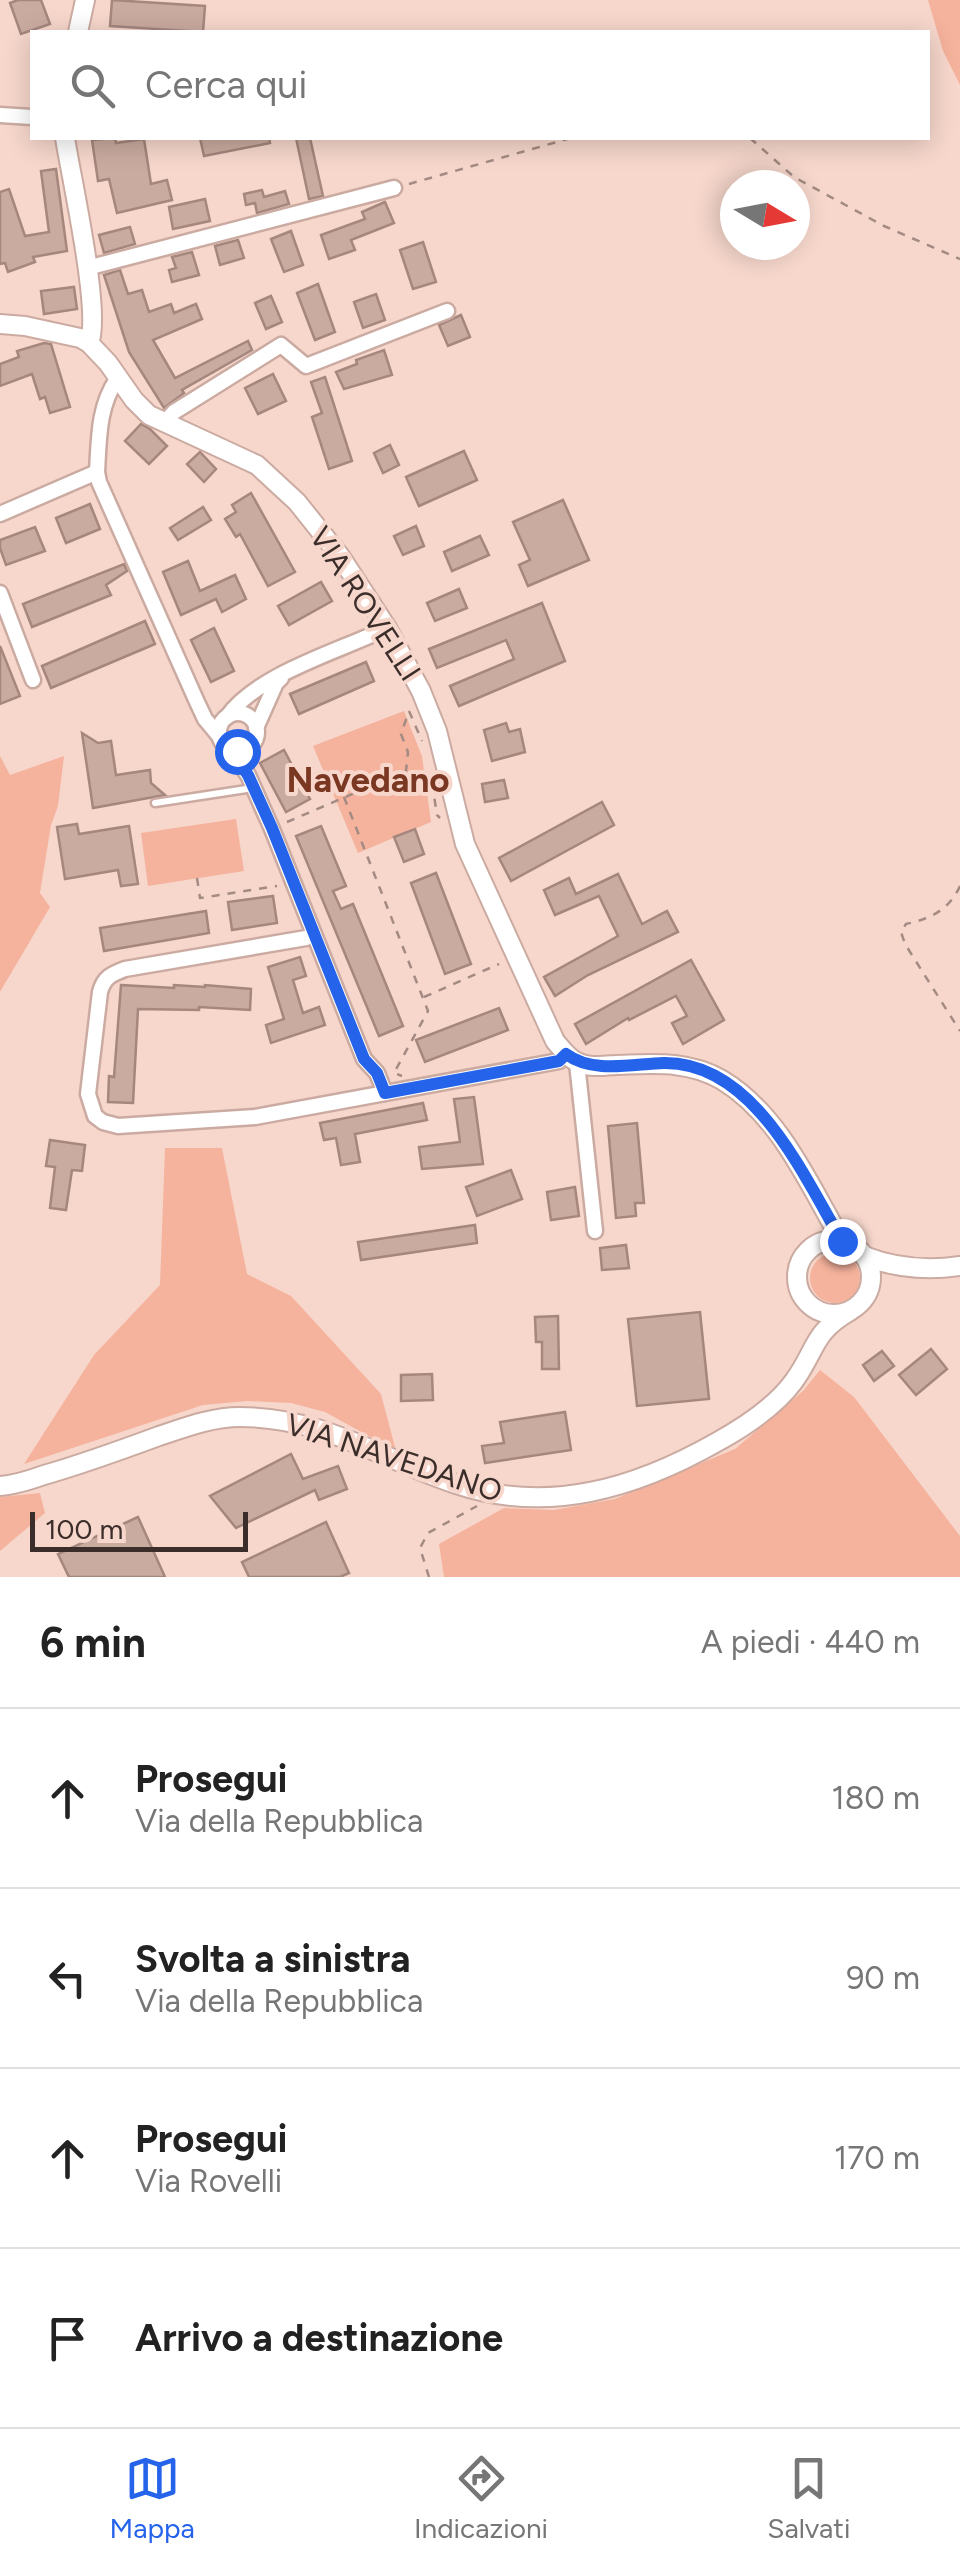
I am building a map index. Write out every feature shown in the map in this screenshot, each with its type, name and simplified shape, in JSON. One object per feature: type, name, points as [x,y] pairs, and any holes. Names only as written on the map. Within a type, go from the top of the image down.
[{"type":"street","points":[[78,30],[85,0]]},
{"type":"street","points":[[0,115],[30,117]]},
{"type":"street","points":[[0,324],[90,342],[94,332],[65,140]]},
{"type":"street","points":[[87,268],[394,188]]},
{"type":"street","points":[[164,423],[174,412],[281,345],[306,366],[447,311]]},
{"type":"street","name":"VIA ROVELLI","points":[[90,342],[149,415],[234,452],[276,481],[340,556],[387,628],[438,731],[465,844],[555,1041],[572,1059],[595,1231]]},
{"type":"street","points":[[117,378],[102,411],[99,482],[196,702],[251,782]]},
{"type":"street","points":[[0,514],[97,472]]},
{"type":"street","points":[[0,593],[33,680]]},
{"type":"street","points":[[224,743],[222,722],[264,683],[387,628]]},
{"type":"street","points":[[256,728],[284,674]]},
{"type":"street","points":[[227,717],[248,716],[256,728],[246,763],[251,782],[364,1059],[377,1073],[385,1093]]},
{"type":"street","points":[[224,743],[237,751],[250,746]]},
{"type":"street","points":[[313,935],[111,974],[103,982],[88,1094],[95,1116],[118,1126],[256,1117],[572,1059],[595,1066],[670,1063],[696,1068],[721,1080],[762,1114],[782,1139],[842,1241]]},
{"type":"street","points":[[803,1364],[810,1326],[796,1273],[816,1234],[819,1217],[814,1194]]},
{"type":"street","points":[[808,1250],[828,1240],[854,1246],[868,1263],[871,1280],[866,1296]]},
{"type":"street","points":[[864,1256],[912,1269],[960,1266]]},
{"type":"street","points":[[803,1298],[824,1314],[850,1311],[877,1284],[912,1269]]},
{"type":"street","name":"VIA NAVEDANO","points":[[0,1486],[68,1468],[199,1422],[236,1417],[284,1420],[334,1432],[454,1484],[526,1498],[558,1498],[615,1486],[678,1464],[722,1440],[776,1400],[794,1381],[820,1334],[850,1311]]},
{"type":"lane","points":[[155,803],[251,782]]},
{"type":"path","points":[[394,188],[564,140]]},
{"type":"path","points":[[752,140],[794,178],[884,226],[960,259]]},
{"type":"path","points":[[409,711],[420,707],[414,695],[421,691]]},
{"type":"path","points":[[409,711],[423,744]]},
{"type":"path","points":[[272,828],[406,771],[408,752],[401,734],[409,711]]},
{"type":"path","points":[[432,784],[436,815],[448,822]]},
{"type":"path","points":[[344,797],[428,1010],[394,1073],[404,1077]]},
{"type":"path","points":[[197,878],[200,898],[293,884]]},
{"type":"path","points":[[960,886],[940,913],[906,924],[901,932],[960,1031]]},
{"type":"path","points":[[424,998],[510,959]]},
{"type":"path","points":[[429,1577],[420,1548],[428,1534],[498,1494]]},
{"type":"shaded area","points":[[928,0],[960,0],[960,85],[943,51]]},
{"type":"shaded area","points":[[404,711],[422,756],[431,822],[358,853],[313,746]]},
{"type":"shaded area","points":[[0,756],[10,775],[64,756],[40,893],[50,907],[0,992]]},
{"type":"shaded area","points":[[236,819],[244,871],[148,886],[141,833]]},
{"type":"shaded area","points":[[165,1148],[222,1148],[247,1274],[291,1296],[381,1394],[396,1451],[325,1412],[291,1403],[247,1401],[203,1405],[24,1464],[94,1355],[160,1285]]},
{"type":"shaded area","points":[[835,1253],[853,1260],[860,1278],[853,1296],[835,1303],[817,1296],[810,1278],[817,1260]]},
{"type":"shaded area","points":[[820,1370],[854,1397],[960,1536],[960,1577],[444,1577],[439,1544],[504,1508],[554,1510],[615,1499],[735,1449],[803,1391]]},
{"type":"shaded area","points":[[40,1493],[45,1513],[0,1551],[0,1497]]},
{"type":"building","points":[[41,0],[50,24],[21,34],[10,3]]},
{"type":"building","points":[[112,0],[205,6],[203,30],[110,26]]},
{"type":"building","points":[[92,140],[116,143],[144,140],[151,184],[167,180],[172,200],[117,213],[109,179],[98,181]]},
{"type":"building","points":[[200,140],[269,140],[270,143],[204,156]]},
{"type":"building","points":[[296,140],[310,140],[323,196],[309,199]]},
{"type":"building","points":[[56,169],[67,251],[33,257],[35,262],[8,272],[5,263],[0,264],[0,192],[9,189],[25,236],[49,232],[41,171]]},
{"type":"building","points":[[262,190],[264,197],[285,191],[289,204],[257,213],[255,203],[246,205],[244,194]]},
{"type":"building","points":[[205,199],[210,221],[173,229],[169,207]]},
{"type":"building","points":[[385,202],[394,223],[351,240],[355,250],[329,259],[321,235],[365,219],[362,212]]},
{"type":"building","points":[[130,227],[135,244],[104,253],[99,235]]},
{"type":"building","points":[[291,231],[303,265],[284,272],[271,239]]},
{"type":"building","points":[[238,240],[244,258],[220,265],[215,246]]},
{"type":"building","points":[[423,242],[436,282],[413,289],[400,250]]},
{"type":"building","points":[[192,252],[199,275],[172,282],[169,270],[176,268],[172,257]]},
{"type":"building","points":[[120,270],[128,294],[142,290],[149,312],[171,304],[174,313],[196,304],[202,319],[153,340],[175,378],[248,341],[252,350],[182,390],[184,393],[164,408],[129,352],[104,275]]},
{"type":"building","points":[[318,284],[335,332],[315,340],[297,293]]},
{"type":"building","points":[[74,287],[77,309],[44,314],[41,291]]},
{"type":"building","points":[[376,294],[385,320],[363,328],[354,302]]},
{"type":"building","points":[[271,296],[282,322],[266,329],[255,303]]},
{"type":"building","points":[[461,315],[470,337],[448,346],[439,325]]},
{"type":"building","points":[[51,344],[70,407],[50,413],[45,397],[40,399],[32,374],[0,386],[0,364],[19,357],[17,351]]},
{"type":"building","points":[[384,350],[392,375],[344,389],[336,372]]},
{"type":"building","points":[[273,374],[286,401],[258,414],[245,388]]},
{"type":"building","points":[[325,377],[352,461],[329,469],[312,417],[322,413],[311,382]]},
{"type":"building","points":[[141,424],[167,446],[149,464],[125,441]]},
{"type":"building","points":[[390,445],[399,465],[383,473],[374,453]]},
{"type":"building","points":[[464,451],[477,480],[419,506],[406,477]]},
{"type":"building","points":[[200,452],[216,469],[204,482],[187,464]]},
{"type":"building","points":[[251,493],[295,572],[268,586],[240,534],[236,537],[225,519],[236,512],[232,505]]},
{"type":"building","points":[[563,500],[589,560],[528,586],[519,565],[530,560],[513,522]]},
{"type":"building","points":[[90,504],[100,529],[66,543],[56,518]]},
{"type":"building","points":[[203,507],[211,520],[178,540],[170,528]]},
{"type":"building","points":[[416,526],[424,546],[403,555],[394,536]]},
{"type":"building","points":[[35,527],[45,551],[6,565],[0,540]]},
{"type":"building","points":[[480,536],[489,555],[452,571],[444,552]]},
{"type":"building","points":[[188,561],[200,591],[235,575],[246,599],[222,612],[216,599],[181,615],[163,572]]},
{"type":"building","points":[[124,564],[127,571],[106,585],[111,595],[32,627],[23,604]]},
{"type":"building","points":[[321,582],[332,601],[289,625],[278,606]]},
{"type":"building","points":[[459,589],[467,608],[435,621],[427,603]]},
{"type":"building","points":[[542,603],[565,661],[459,706],[450,686],[514,659],[506,640],[437,668],[429,649]]},
{"type":"building","points":[[145,621],[155,644],[51,688],[42,666]]},
{"type":"building","points":[[214,628],[234,671],[211,682],[191,640]]},
{"type":"building","points":[[0,646],[20,696],[0,704]]},
{"type":"building","points":[[366,662],[374,681],[299,714],[290,694]]},
{"type":"building","points":[[506,723],[509,732],[520,729],[525,752],[492,761],[484,730]]},
{"type":"building","points":[[82,733],[98,743],[111,741],[116,775],[150,770],[151,783],[165,795],[93,808]]},
{"type":"building","points":[[284,750],[310,799],[286,812],[260,763]]},
{"type":"building","points":[[504,780],[508,798],[485,802],[482,784]]},
{"type":"building","points":[[602,802],[614,825],[511,881],[499,858]]},
{"type":"building","points":[[77,824],[79,834],[129,826],[138,884],[121,886],[118,870],[65,879],[57,827]]},
{"type":"building","points":[[321,826],[346,886],[333,891],[341,909],[353,904],[403,1026],[379,1036],[296,836]]},
{"type":"building","points":[[415,829],[424,854],[404,862],[394,837]]},
{"type":"building","points":[[436,873],[471,964],[445,974],[411,883]]},
{"type":"building","points":[[618,874],[642,924],[667,911],[678,932],[588,975],[555,996],[544,977],[618,936],[599,896],[555,915],[544,890],[569,878],[576,894]]},
{"type":"building","points":[[273,896],[277,923],[232,930],[228,902]]},
{"type":"building","points":[[206,911],[209,933],[104,951],[100,928]]},
{"type":"building","points":[[300,957],[306,976],[293,980],[303,1013],[319,1007],[325,1025],[271,1043],[266,1025],[284,1019],[268,967]]},
{"type":"building","points":[[691,960],[724,1020],[683,1044],[672,1023],[687,1016],[676,996],[628,1018],[586,1044],[575,1024]]},
{"type":"building","points":[[121,985],[251,989],[250,1010],[138,1009],[133,1103],[108,1102],[109,1076],[114,1077]]},
{"type":"building","points":[[499,1008],[508,1030],[425,1062],[416,1040]]},
{"type":"building","points":[[474,1097],[483,1164],[422,1169],[419,1147],[460,1142],[454,1099]]},
{"type":"building","points":[[423,1103],[427,1120],[355,1134],[360,1162],[341,1165],[336,1138],[324,1140],[320,1123]]},
{"type":"building","points":[[637,1123],[644,1203],[635,1203],[636,1216],[616,1218],[608,1126]]},
{"type":"building","points":[[50,1140],[85,1145],[82,1171],[72,1170],[66,1210],[50,1208],[55,1167],[46,1166]]},
{"type":"building","points":[[511,1170],[522,1199],[477,1216],[466,1187]]},
{"type":"building","points":[[575,1187],[579,1216],[551,1220],[547,1192]]},
{"type":"building","points":[[475,1225],[477,1243],[361,1260],[358,1242]]},
{"type":"building","points":[[626,1245],[629,1268],[602,1270],[600,1248]]},
{"type":"building","points":[[700,1312],[709,1399],[637,1406],[628,1319]]},
{"type":"building","points":[[558,1316],[559,1369],[542,1369],[542,1342],[536,1342],[535,1317]]},
{"type":"building","points":[[931,1349],[947,1369],[916,1395],[899,1375]]},
{"type":"building","points":[[882,1351],[894,1366],[874,1381],[863,1365]]},
{"type":"building","points":[[432,1374],[433,1400],[401,1401],[401,1375]]},
{"type":"building","points":[[565,1412],[571,1450],[485,1463],[482,1446],[504,1443],[500,1422]]},
{"type":"building","points":[[291,1454],[303,1479],[338,1466],[347,1489],[319,1500],[315,1490],[236,1528],[210,1496]]},
{"type":"building","points":[[138,1517],[165,1577],[69,1577],[58,1554]]},
{"type":"building","points":[[326,1522],[349,1573],[340,1577],[249,1577],[242,1562]]},
{"type":"district","name":"Navedano","points":[[368,780]]},
{"type":"route","points":[[237,751],[229,749],[248,775],[364,1059],[377,1073],[385,1093],[559,1061],[566,1054],[578,1063],[595,1066],[670,1063],[696,1068],[721,1080],[762,1114],[782,1139],[842,1241]]}]
